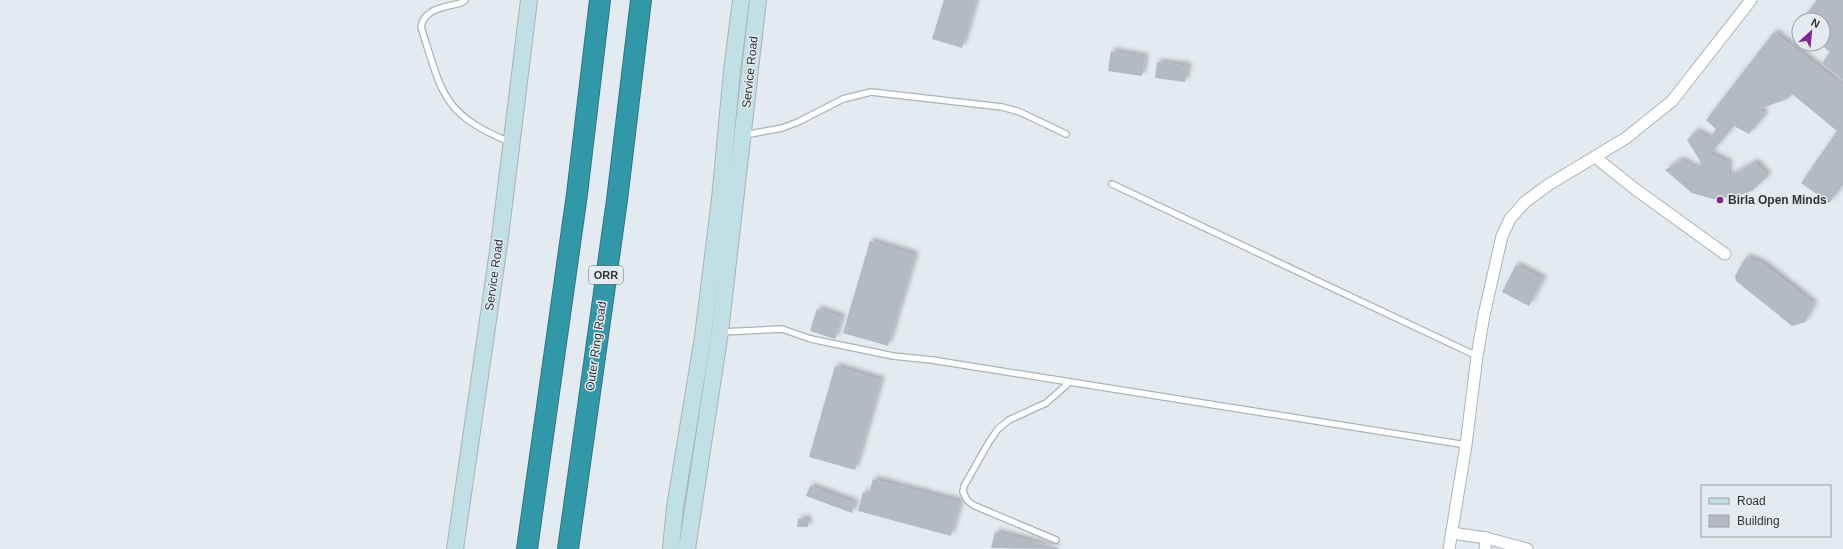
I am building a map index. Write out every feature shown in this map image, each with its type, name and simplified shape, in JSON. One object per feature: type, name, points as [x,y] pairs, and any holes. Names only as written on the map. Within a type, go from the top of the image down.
[{"type":"highway","points":[[527,549],[578,187],[600,0]]},
{"type":"highway","name":"Outer Ring Road","points":[[568,549],[617,200],[641,0]]},
{"type":"main road","name":"Service Road","points":[[455,549],[512,143],[529,0]]},
{"type":"main road","points":[[671,549],[675,507],[703,337],[720,199],[732,71],[741,0]]},
{"type":"main road","name":"Service Road","points":[[687,549],[720,332],[758,0]]},
{"type":"street","points":[[1449,549],[1466,445],[1476,356],[1497,254],[1502,236],[1510,219],[1525,202],[1626,138],[1672,101],[1751,0]]},
{"type":"street","points":[[1595,157],[1635,189],[1725,254]]},
{"type":"street","points":[[1452,533],[1485,544],[1527,549]]},
{"type":"lane","points":[[465,0],[461,3],[431,11],[426,14],[422,21],[422,27],[440,88],[456,111],[470,123],[486,133],[512,143]]},
{"type":"lane","points":[[743,136],[782,128],[798,122],[842,99],[871,92],[1002,107],[1020,112],[1066,134]]},
{"type":"lane","points":[[1112,184],[1476,356]]},
{"type":"lane","points":[[720,332],[782,329],[811,339],[893,356],[932,360],[1466,445]]},
{"type":"lane","points":[[1056,540],[973,505],[967,500],[963,492],[964,486],[988,442],[998,429],[1009,420],[1046,403],[1070,382]]},
{"type":"building","points":[[944,0],[976,0],[962,48],[932,39]]},
{"type":"building","points":[[1817,0],[1843,0],[1843,80],[1822,63],[1831,52],[1831,12],[1808,12]]},
{"type":"building","points":[[1774,32],[1791,45],[1791,52],[1800,52],[1843,86],[1843,185],[1829,203],[1801,183],[1837,131],[1792,94],[1787,99],[1760,109],[1765,115],[1749,134],[1734,126],[1710,154],[1729,163],[1728,177],[1755,162],[1768,176],[1752,191],[1737,196],[1713,199],[1692,193],[1665,170],[1680,160],[1695,168],[1702,164],[1687,140],[1696,131],[1710,139],[1716,129],[1706,120]]},
{"type":"building","points":[[1111,51],[1145,57],[1142,76],[1108,71]]},
{"type":"building","points":[[1157,62],[1188,66],[1185,82],[1155,78]]},
{"type":"building","points":[[870,241],[915,255],[888,346],[843,333]]},
{"type":"building","points":[[1746,257],[1762,263],[1814,304],[1805,322],[1792,326],[1736,281],[1735,276]]},
{"type":"building","points":[[1516,265],[1543,279],[1529,306],[1502,292]]},
{"type":"building","points":[[817,309],[842,317],[835,339],[810,331]]},
{"type":"building","points":[[835,366],[881,380],[855,470],[809,457]]},
{"type":"building","points":[[873,479],[960,502],[951,536],[858,511],[863,492],[869,494]]},
{"type":"building","points":[[810,486],[855,503],[852,513],[806,496]]},
{"type":"building","points":[[798,519],[808,519],[808,527],[797,527]]},
{"type":"building","points":[[995,532],[1058,548],[1058,549],[991,548]]},
{"type":"place","name":"Birla Open Minds","points":[[1720,200]]}]
